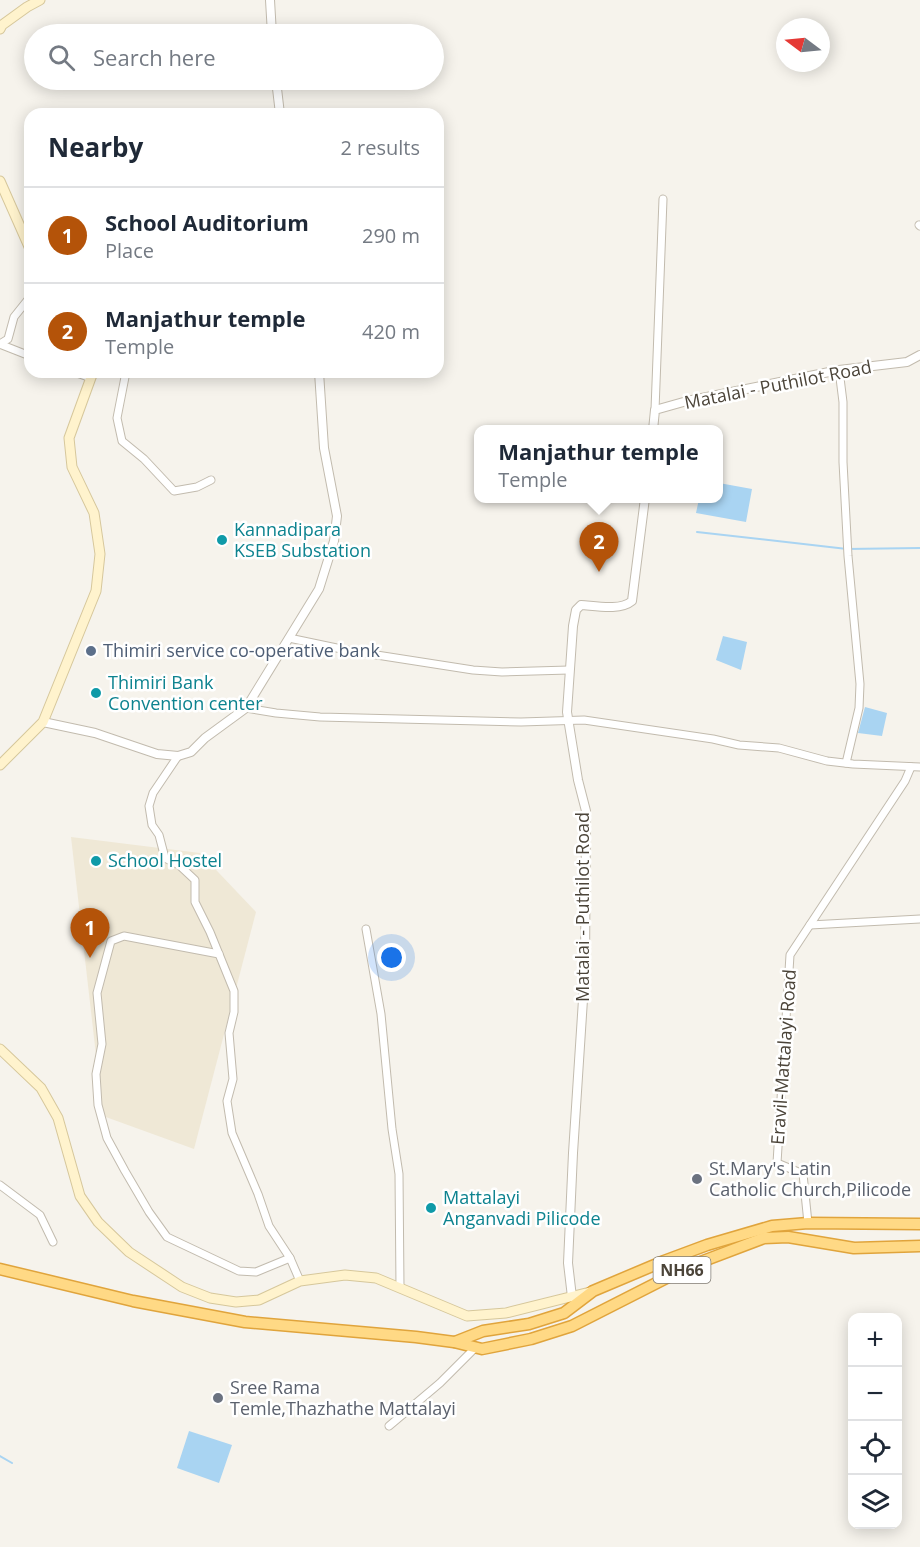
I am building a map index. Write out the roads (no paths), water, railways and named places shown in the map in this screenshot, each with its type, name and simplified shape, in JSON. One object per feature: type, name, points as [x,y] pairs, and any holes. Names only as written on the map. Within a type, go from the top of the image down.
[{"type":"highway","name":"NH66","points":[[454,1342],[483,1330],[529,1324],[564,1313],[593,1291],[707,1245],[772,1227],[808,1223],[920,1224]]},
{"type":"highway","name":"NH66","points":[[0,1269],[133,1301],[245,1322],[454,1342],[482,1349],[531,1339],[573,1326],[690,1266],[764,1238],[788,1237],[854,1248],[920,1246]]},
{"type":"main road","points":[[0,28],[40,0]]},
{"type":"main road","points":[[0,181],[24,235]]},
{"type":"main road","points":[[0,765],[43,722],[96,591],[100,554],[94,513],[72,467],[69,438],[91,378]]},
{"type":"main road","name":"NH66","points":[[0,1049],[40,1088],[58,1118],[80,1196],[98,1222],[129,1252],[182,1287],[210,1298],[236,1302],[259,1300],[300,1281],[345,1275],[376,1278],[466,1316],[506,1313],[593,1291]]},
{"type":"street","points":[[270,0],[271,24]]},
{"type":"street","points":[[277,90],[279,108]]},
{"type":"street","points":[[653,425],[663,199]]},
{"type":"street","points":[[1,344],[8,339],[14,317],[24,304]]},
{"type":"street","points":[[1,344],[24,354]]},
{"type":"street","name":"Matalai - Puthilot Road","points":[[655,410],[687,401],[839,370],[907,362],[920,355]]},
{"type":"street","points":[[839,370],[843,402],[843,462],[848,556],[860,684],[859,708],[846,763]]},
{"type":"street","points":[[125,378],[117,418],[122,441],[144,459],[174,491],[197,487],[211,480]]},
{"type":"street","points":[[43,722],[95,733],[157,754],[178,756],[191,752],[205,738],[246,708],[310,607],[322,581],[334,541],[337,516],[324,448],[320,378]]},
{"type":"street","name":"Matalai - Puthilot Road","points":[[572,1297],[568,1263],[585,969],[586,811],[567,720],[573,626],[576,610],[580,605],[617,606],[627,605],[632,601],[644,503]]},
{"type":"street","points":[[289,638],[351,651],[473,670],[502,672],[569,670]]},
{"type":"street","points":[[246,708],[320,717],[521,722],[584,720],[683,734],[739,746],[778,748],[827,761],[920,767]]},
{"type":"street","points":[[178,756],[153,793],[149,806],[152,825],[159,835],[165,858],[179,865],[195,880],[195,902],[234,991],[234,1012],[229,1033],[233,1079],[227,1101],[232,1133],[269,1226],[290,1258],[300,1281]]},
{"type":"street","name":"Eravil-Mattalayi Road","points":[[808,1223],[802,1174],[777,1162],[790,955],[905,781],[911,767]]},
{"type":"street","points":[[810,925],[920,919]]},
{"type":"street","points":[[366,928],[381,1014],[392,1130],[399,1174],[400,1287]]},
{"type":"street","points":[[219,954],[124,936],[111,941],[97,993],[102,1044],[96,1074],[98,1105],[107,1138],[149,1212],[167,1238],[239,1271],[256,1272],[290,1258]]},
{"type":"street","points":[[0,1185],[40,1215],[53,1242]]},
{"type":"street","points":[[389,1425],[440,1383],[476,1347]]},
{"type":"water","points":[[723,484],[752,489],[746,522],[696,513],[698,503],[723,503]]},
{"type":"water","points":[[723,636],[747,642],[741,670],[716,660]]},
{"type":"water","points":[[865,707],[887,713],[882,736],[858,733]]},
{"type":"water","points":[[189,1431],[232,1445],[219,1483],[177,1468]]},
{"type":"waterway","points":[[697,532],[847,549],[920,548]]},
{"type":"waterway","points":[[0,1456],[12,1463]]},
{"type":"place","name":"Kannadipara KSEB Substation","points":[[222,540]]},
{"type":"place","name":"Manjathur temple","points":[[599,572]]},
{"type":"place","name":"Thimiri service co-operative bank","points":[[91,651]]},
{"type":"place","name":"Thimiri Bank Convention center","points":[[96,693]]},
{"type":"place","name":"School Hostel","points":[[96,861]]},
{"type":"place","name":"School Auditorium","points":[[90,958]]},
{"type":"place","name":"St.Mary's Latin Catholic Church,Pilicode","points":[[697,1179]]},
{"type":"place","name":"Mattalayi Anganvadi Pilicode","points":[[431,1208]]},
{"type":"place","name":"Sree Rama Temle,Thazhathe Mattalayi","points":[[218,1398]]}]
